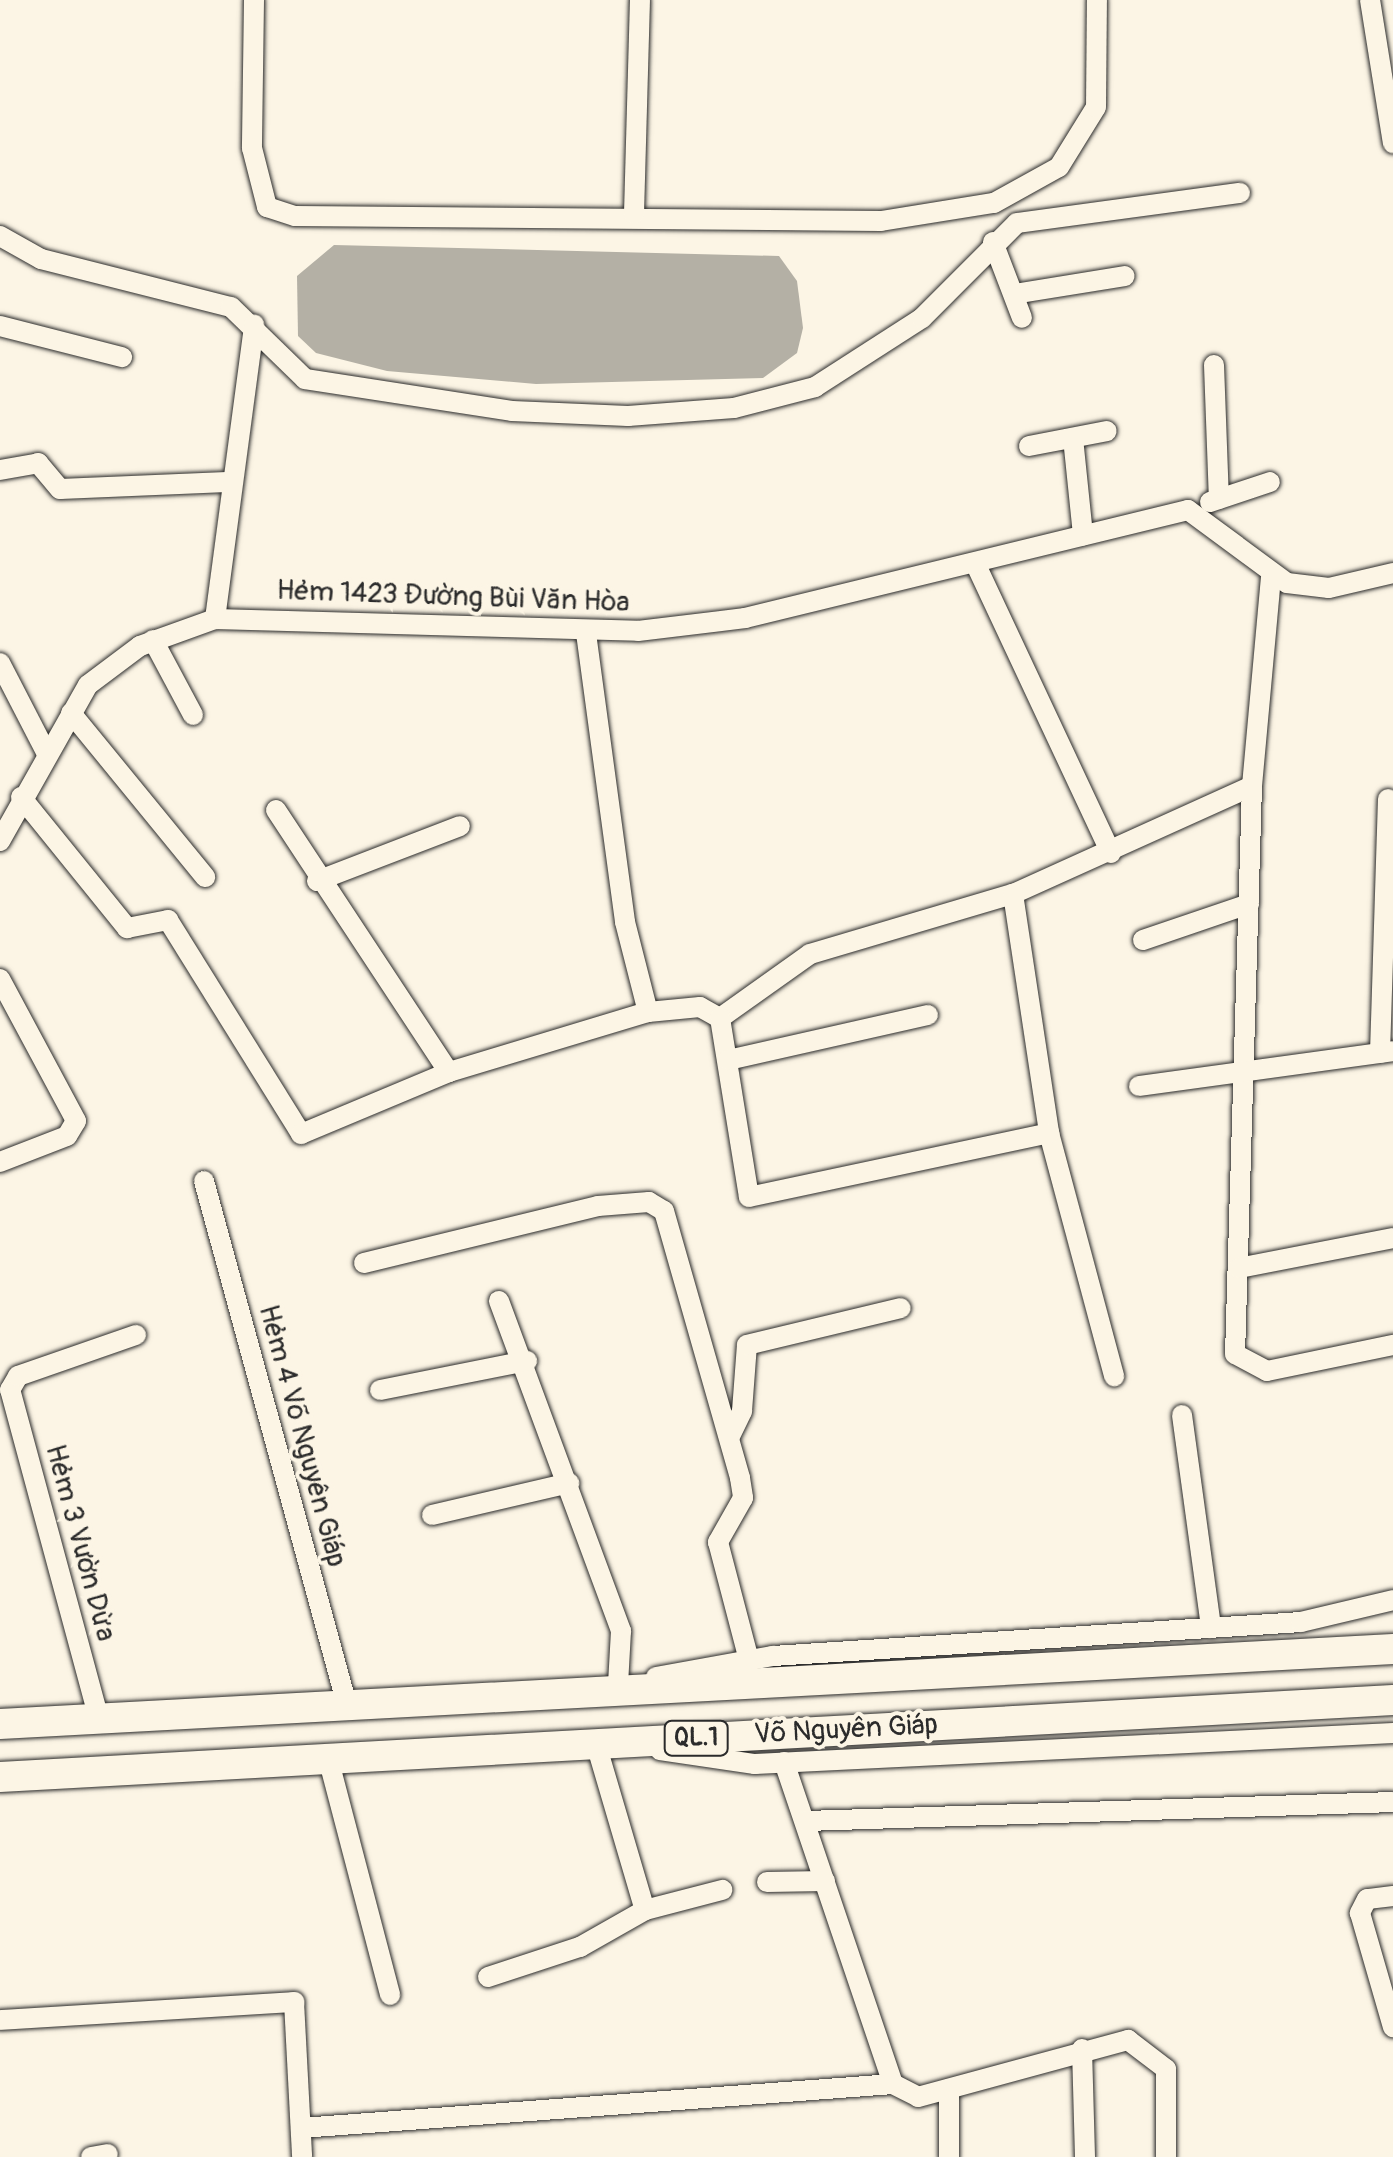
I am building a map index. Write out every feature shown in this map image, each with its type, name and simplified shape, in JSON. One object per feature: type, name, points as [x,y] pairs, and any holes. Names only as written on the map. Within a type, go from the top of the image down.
[{"type":"highway","name":"Võ Nguyên Giáp","points":[[0,1724],[1393,1648]]},
{"type":"highway","name":"Võ Nguyên Giáp","points":[[0,1776],[1393,1700]]},
{"type":"street","points":[[254,0],[252,148],[268,208],[295,216],[634,214],[881,221],[1031,188],[1084,136],[1096,107],[1097,0]]},
{"type":"street","points":[[634,214],[640,0]]},
{"type":"street","points":[[1370,0],[1393,143]]},
{"type":"street","points":[[0,236],[41,259],[231,307],[304,378],[363,393],[609,415],[734,408],[815,387],[866,360],[935,306],[992,242],[1017,224],[1240,193]]},
{"type":"street","points":[[992,242],[1022,318]]},
{"type":"street","points":[[1014,294],[1125,276]]},
{"type":"street","points":[[0,326],[122,357]]},
{"type":"street","points":[[216,619],[228,482],[254,326]]},
{"type":"street","points":[[1214,364],[1220,499]]},
{"type":"street","points":[[1030,446],[1106,432]]},
{"type":"street","points":[[1073,438],[1083,535]]},
{"type":"street","points":[[0,470],[38,463],[60,488],[228,482]]},
{"type":"street","name":"Hẻm 1423 Đường Bùi Văn Hòa","points":[[0,841],[20,798],[71,713],[107,667],[153,640],[216,619],[586,633],[745,618],[1188,510],[1270,482]]},
{"type":"street","points":[[1188,510],[1223,528],[1271,576],[1329,588],[1393,573]]},
{"type":"street","points":[[976,564],[1111,854]]},
{"type":"street","points":[[1271,576],[1252,786],[1234,1354],[1248,1368],[1393,1345]]},
{"type":"street","points":[[586,633],[625,922],[648,1012]]},
{"type":"street","points":[[153,640],[193,715]]},
{"type":"street","points":[[0,663],[46,754]]},
{"type":"street","points":[[71,713],[205,877]]},
{"type":"street","points":[[720,1018],[810,954],[1013,894],[1111,854],[1252,786]]},
{"type":"street","points":[[20,798],[128,928],[168,920],[301,1134],[449,1072],[648,1012],[700,1007],[720,1018]]},
{"type":"street","points":[[1139,1086],[1386,1052],[1388,798]]},
{"type":"street","points":[[276,810],[317,881],[449,1072]]},
{"type":"street","points":[[317,881],[460,826]]},
{"type":"street","points":[[1013,894],[1050,1132],[1114,1376]]},
{"type":"street","points":[[1142,940],[1249,904]]},
{"type":"street","points":[[0,979],[76,1121],[67,1136],[0,1162]]},
{"type":"street","points":[[728,1060],[928,1015]]},
{"type":"street","points":[[720,1018],[748,1197],[1050,1132]]},
{"type":"street","name":"Hẻm 4 Võ Nguyên Giáp","points":[[204,1181],[347,1705]]},
{"type":"street","points":[[364,1263],[598,1206],[649,1202],[664,1211],[730,1436],[743,1498],[718,1542],[750,1660]]},
{"type":"street","points":[[1239,1268],[1393,1238]]},
{"type":"street","points":[[498,1301],[527,1361],[621,1631],[618,1684]]},
{"type":"street","points":[[730,1436],[742,1412],[747,1345],[901,1308]]},
{"type":"street","name":"Hẻm 3 Vườn Dừa","points":[[99,1719],[12,1382],[136,1336]]},
{"type":"street","points":[[380,1390],[527,1361]]},
{"type":"street","points":[[1182,1415],[1210,1628]]},
{"type":"street","points":[[432,1515],[569,1483]]},
{"type":"street","points":[[568,1693],[750,1660],[1301,1622],[1393,1600]]},
{"type":"street","points":[[646,1910],[602,1743],[784,1762],[1393,1733]]},
{"type":"street","points":[[328,1758],[390,1995]]},
{"type":"street","points":[[784,1762],[893,2084]]},
{"type":"street","points":[[806,1821],[1393,1802]]},
{"type":"street","points":[[767,1882],[825,1881]]},
{"type":"street","points":[[488,1977],[580,1946],[646,1910],[722,1890]]},
{"type":"street","points":[[1393,1896],[1367,1899],[1360,1913],[1393,2027]]},
{"type":"street","points":[[0,2020],[294,2002],[302,2157]]},
{"type":"street","points":[[301,2128],[893,2084],[918,2097],[1082,2049],[1128,2040],[1166,2069],[1166,2157]]},
{"type":"street","points":[[1082,2049],[1084,2157]]},
{"type":"street","points":[[948,2089],[949,2157]]},
{"type":"shaded area","points":[[334,245],[779,256],[797,281],[803,328],[797,353],[763,378],[536,384],[387,371],[316,353],[298,336],[297,276]]}]
